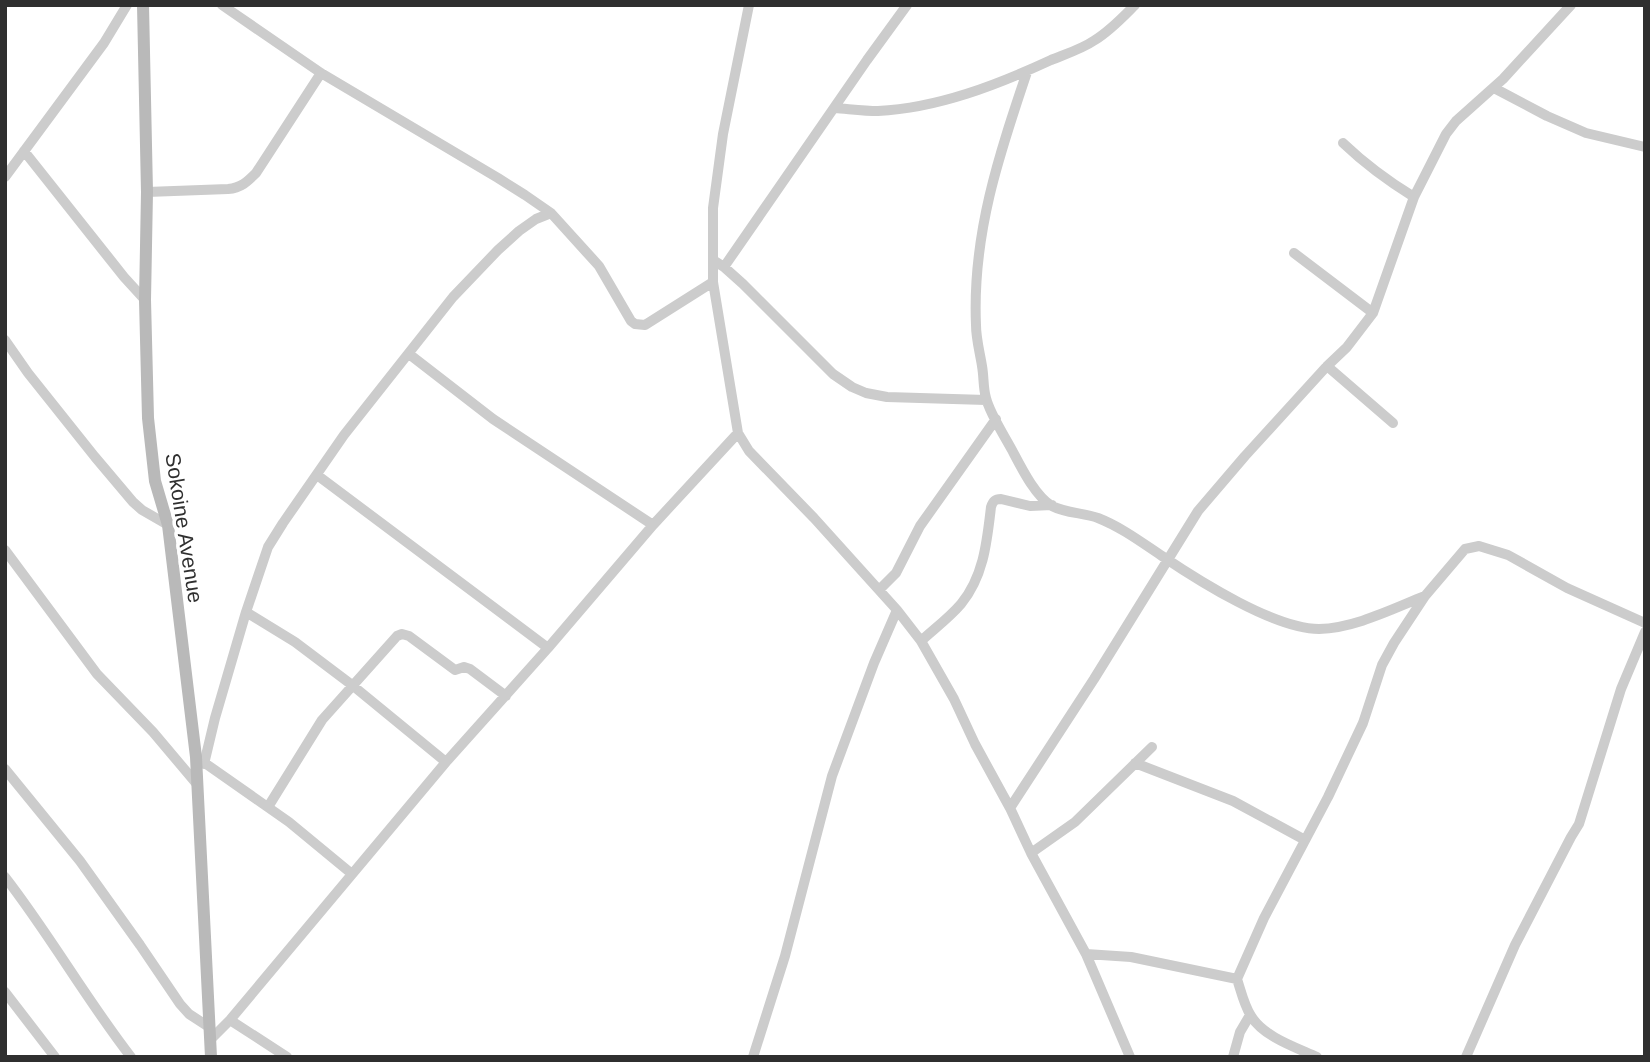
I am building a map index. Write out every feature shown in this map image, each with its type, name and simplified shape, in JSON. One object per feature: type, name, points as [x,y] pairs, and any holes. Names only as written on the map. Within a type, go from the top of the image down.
[{"type":"street","points":[[5,177],[104,43],[127,5]]},
{"type":"street","name":"Sokoine Avenue","points":[[143,5],[147,192],[146,379],[155,481],[168,525],[200,760],[197,783],[211,1057]]},
{"type":"street","points":[[222,5],[321,73],[498,178],[551,213],[599,266],[635,324],[645,325],[713,282]]},
{"type":"street","points":[[749,5],[723,134],[713,208],[713,282],[738,433],[749,451],[814,518],[897,610],[921,641],[954,699],[1031,853],[1086,954],[1130,1057]]},
{"type":"street","points":[[724,267],[907,5]]},
{"type":"street","points":[[835,108],[877,111],[934,102],[977,91],[1027,72],[1094,41],[1135,5]]},
{"type":"street","points":[[1010,808],[1198,511],[1221,482],[1347,347],[1373,313],[1414,197],[1434,156],[1456,121],[1494,88],[1571,5]]},
{"type":"street","points":[[1027,72],[995,169],[984,215],[978,254],[976,327],[986,400],[1027,477],[1039,494],[1052,505]]},
{"type":"street","points":[[147,192],[229,189],[245,184],[270,154],[321,73]]},
{"type":"street","points":[[1494,88],[1547,116],[1587,133],[1645,147]]},
{"type":"street","points":[[1343,143],[1365,165],[1414,197]]},
{"type":"street","points":[[24,151],[145,300]]},
{"type":"street","points":[[352,874],[313,840],[200,760],[268,547],[344,435],[453,298],[519,231],[536,219],[551,213]]},
{"type":"street","points":[[1294,253],[1373,313]]},
{"type":"street","points":[[713,260],[724,267],[833,374],[852,387],[887,397],[986,400]]},
{"type":"street","points":[[5,340],[94,457],[133,502],[168,525]]},
{"type":"street","points":[[410,354],[493,419],[653,525]]},
{"type":"street","points":[[1327,366],[1393,423]]},
{"type":"street","points":[[879,590],[896,573],[920,526],[996,419]]},
{"type":"street","points":[[5,769],[79,860],[180,1004],[210,1033],[230,1020],[446,762],[653,525],[738,433]]},
{"type":"street","points":[[317,475],[548,648]]},
{"type":"street","points":[[921,641],[961,603],[976,578],[986,550],[990,507],[996,499],[1030,506],[1052,505],[1095,517],[1274,620],[1304,627],[1319,629],[1359,621],[1425,596]]},
{"type":"street","points":[[1317,1057],[1268,1033],[1258,1025],[1250,1015],[1237,979],[1264,918],[1306,841],[1363,723],[1382,665],[1425,596],[1465,550],[1479,546],[1508,555],[1567,588],[1645,623]]},
{"type":"street","points":[[5,550],[97,674],[197,783]]},
{"type":"street","points":[[753,1057],[785,956],[832,776],[897,610]]},
{"type":"street","points":[[246,612],[295,642],[446,762]]},
{"type":"street","points":[[1466,1057],[1515,945],[1580,824],[1621,689],[1645,632]]},
{"type":"street","points":[[268,807],[322,720],[392,639],[402,634],[409,636],[455,670],[464,667],[470,669],[506,696]]},
{"type":"street","points":[[1031,853],[1075,821],[1152,747]]},
{"type":"street","points":[[1135,763],[1233,801],[1306,841]]},
{"type":"street","points":[[5,877],[37,919],[131,1057]]},
{"type":"street","points":[[1086,954],[1131,957],[1237,979]]},
{"type":"street","points":[[5,992],[55,1057]]},
{"type":"street","points":[[1233,1057],[1240,1032],[1250,1015]]},
{"type":"street","points":[[230,1020],[287,1057]]}]
